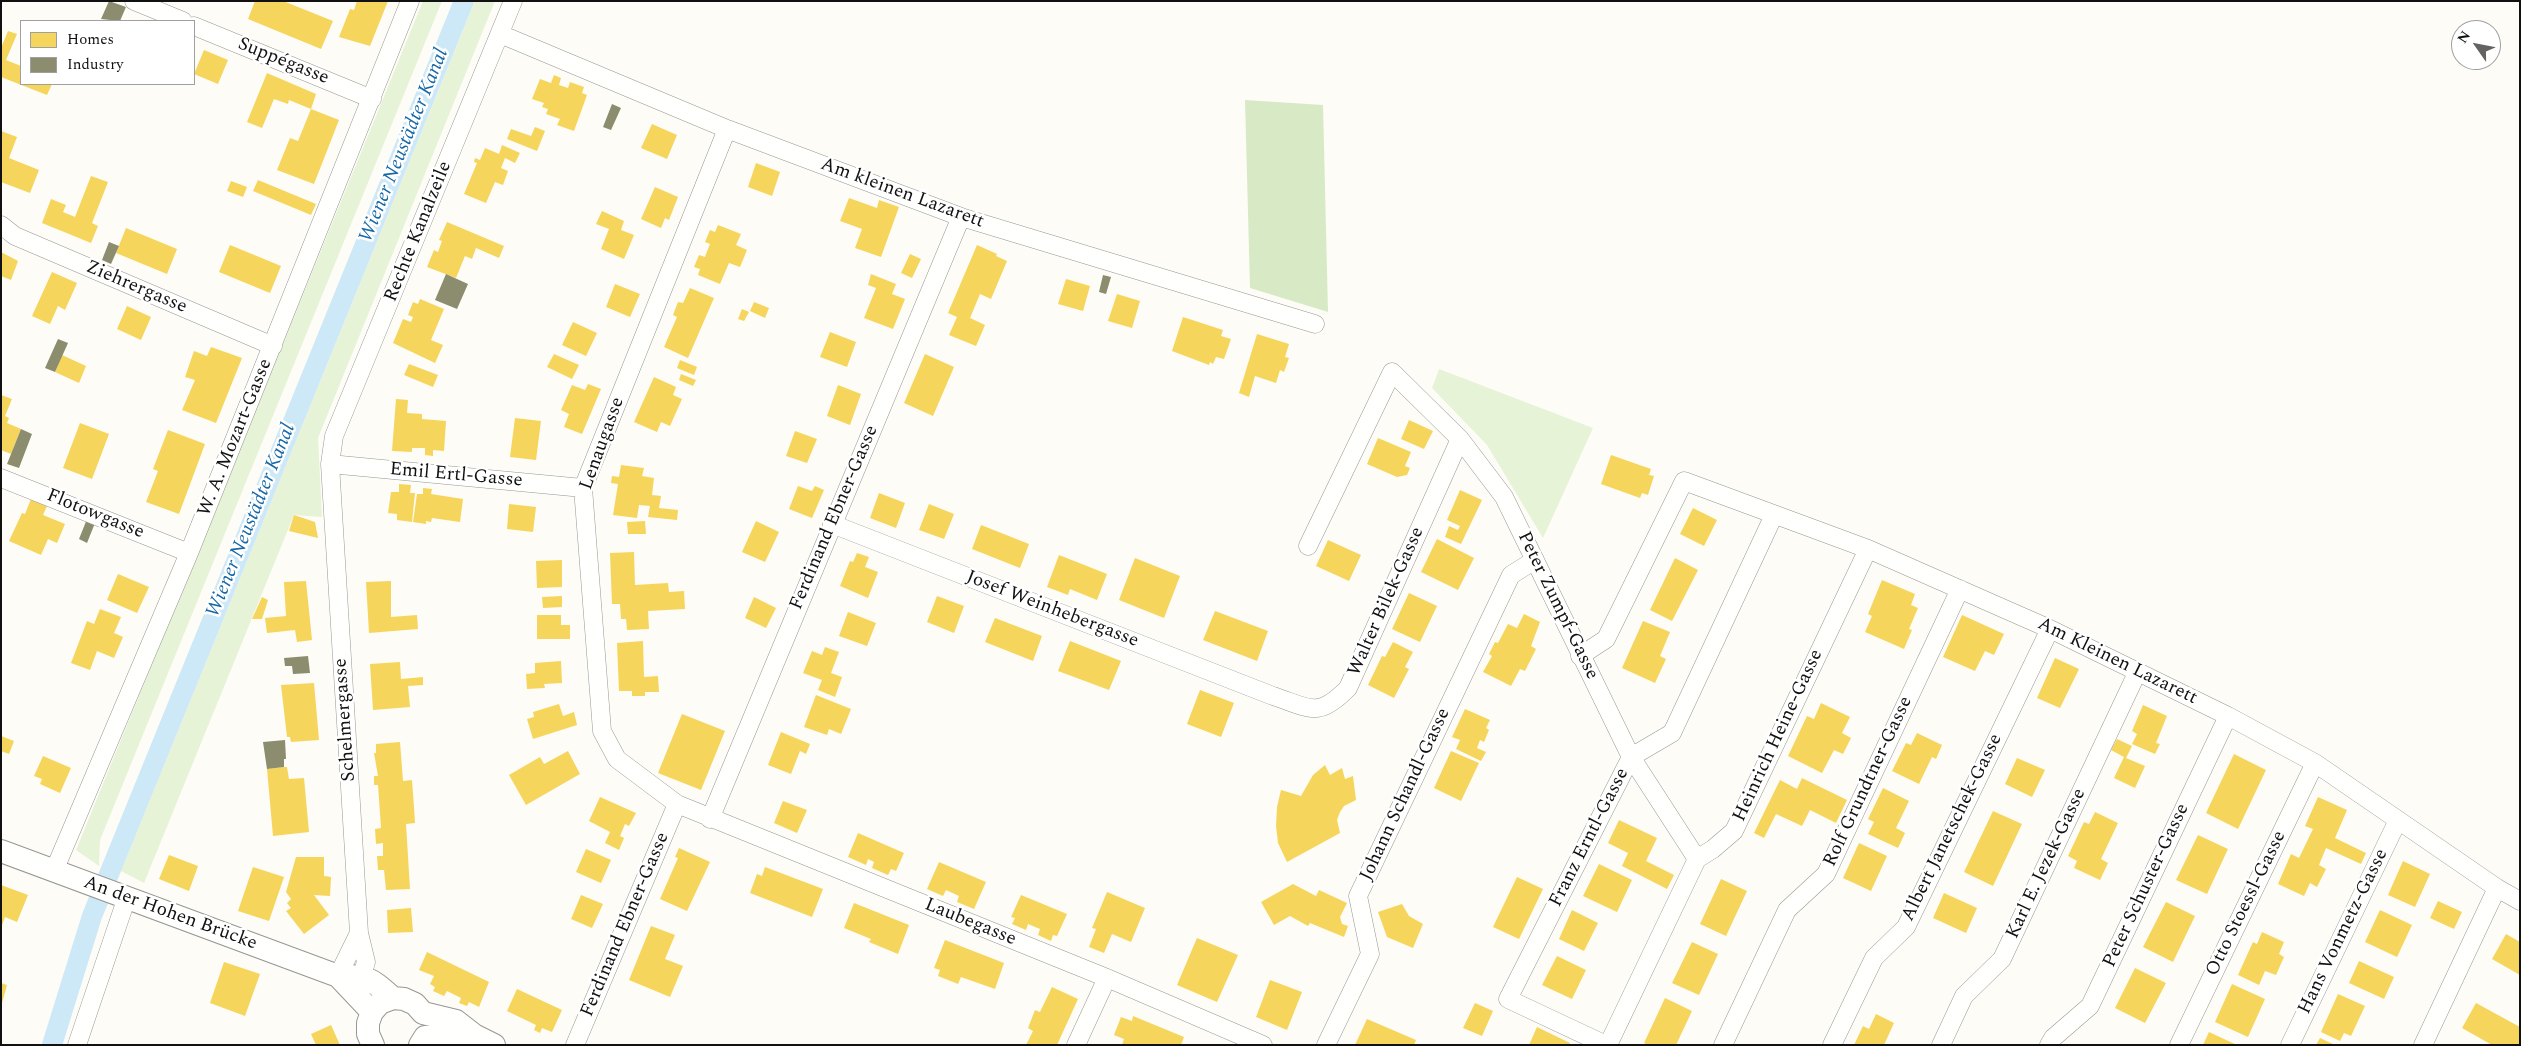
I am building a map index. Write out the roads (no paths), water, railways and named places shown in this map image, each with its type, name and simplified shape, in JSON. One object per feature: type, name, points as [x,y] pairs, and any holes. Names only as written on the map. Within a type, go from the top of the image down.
[{"type":"street","points":[[134,1],[181,20]]},
{"type":"street","name":"W. A. Mozart-Gasse","points":[[63,874],[410,1]]},
{"type":"street","name":"Rechte Kanalzeile","points":[[330,464],[334,436],[513,1]]},
{"type":"street","name":"Suppégasse","points":[[195,26],[372,99]]},
{"type":"street","name":"Am kleinen Lazarett","points":[[500,34],[727,129],[961,217],[1315,324]]},
{"type":"street","name":"Lenaugasse","points":[[677,804],[617,759],[602,731],[583,488],[727,129]]},
{"type":"street","name":"Ferdinand Ebner-Gasse","points":[[710,819],[961,217]]},
{"type":"street","name":"Ziehrergasse","points":[[1,225],[16,236],[273,346]]},
{"type":"street","name":"Peter Zumpf-Gasse","points":[[1308,546],[1392,372],[1460,439],[1504,497],[1631,757],[1697,859]]},
{"type":"street","name":"Walter Bilek-Gasse","points":[[1273,696],[1316,710],[1333,704],[1348,688],[1460,439]]},
{"type":"street","name":"Emil Ertl-Gasse","points":[[330,464],[583,488]]},
{"type":"street","name":"Schelmergasse","points":[[330,464],[359,933],[366,962],[362,975]]},
{"type":"street","name":"Flotowgasse","points":[[1,478],[189,553]]},
{"type":"street","name":"Am Kleinen Lazarett","points":[[1580,656],[1606,639],[1684,481],[1868,549],[2050,629],[2228,716],[2315,763],[2497,888],[2520,901]]},
{"type":"street","name":"Franz Erntl-Gasse","points":[[1607,1045],[1508,998],[1631,757],[1672,733],[1774,515]]},
{"type":"street","name":"Josef Weinhebergasse","points":[[832,524],[1273,696]]},
{"type":"street","name":"Heinrich Heine-Gasse","points":[[1697,859],[1713,849],[1734,831],[1868,549]]},
{"type":"street","name":"Johann Schandl-Gasse","points":[[1326,1045],[1370,954],[1358,896],[1511,575],[1534,560]]},
{"type":"street","name":"Rolf Grundtner-Gasse","points":[[1723,1045],[1787,910],[1826,874],[1960,589]]},
{"type":"street","name":"Albert Janetschek-Gasse","points":[[1832,1045],[1874,958],[1906,927],[2050,629]]},
{"type":"street","name":"Karl E. Jezek-Gasse","points":[[1941,1045],[1964,996],[2002,960],[2137,672]]},
{"type":"street","name":"Peter Schuster-Gasse","points":[[2049,1045],[2052,1038],[2090,1006],[2228,716]]},
{"type":"street","name":"Otto Stoessl-Gasse","points":[[2179,1045],[2315,763]]},
{"type":"street","name":"Ferdinand Ebner-Gasse","points":[[575,1045],[677,804]]},
{"type":"street","name":"Laubegasse","points":[[677,804],[710,819],[1107,978],[1263,1045]]},
{"type":"street","name":"Hans Vonmetz-Gasse","points":[[2290,1045],[2398,820]]},
{"type":"street","name":"An der Hohen Brücke","points":[[1,851],[338,976],[362,975]]},
{"type":"street","points":[[1607,1045],[1697,859]]},
{"type":"street","points":[[2423,1045],[2497,888]]},
{"type":"street","points":[[77,1045],[124,896]]},
{"type":"street","points":[[338,976],[359,933]]},
{"type":"street","points":[[362,975],[393,998],[409,1001],[423,1013],[456,1021],[494,1045]]},
{"type":"street","name":"An der Hohen Brücke","points":[[338,976],[372,1012]]},
{"type":"street","points":[[1076,1045],[1107,978]]},
{"type":"street","points":[[374,1045],[368,1034],[368,1023],[372,1012],[380,1004],[393,998]]},
{"type":"street","points":[[423,1013],[426,1026],[422,1041],[474,1034]]},
{"type":"waterway","name":"Wiener Neustädter Kanal","points":[[52,1045],[92,916],[464,1]]}]
